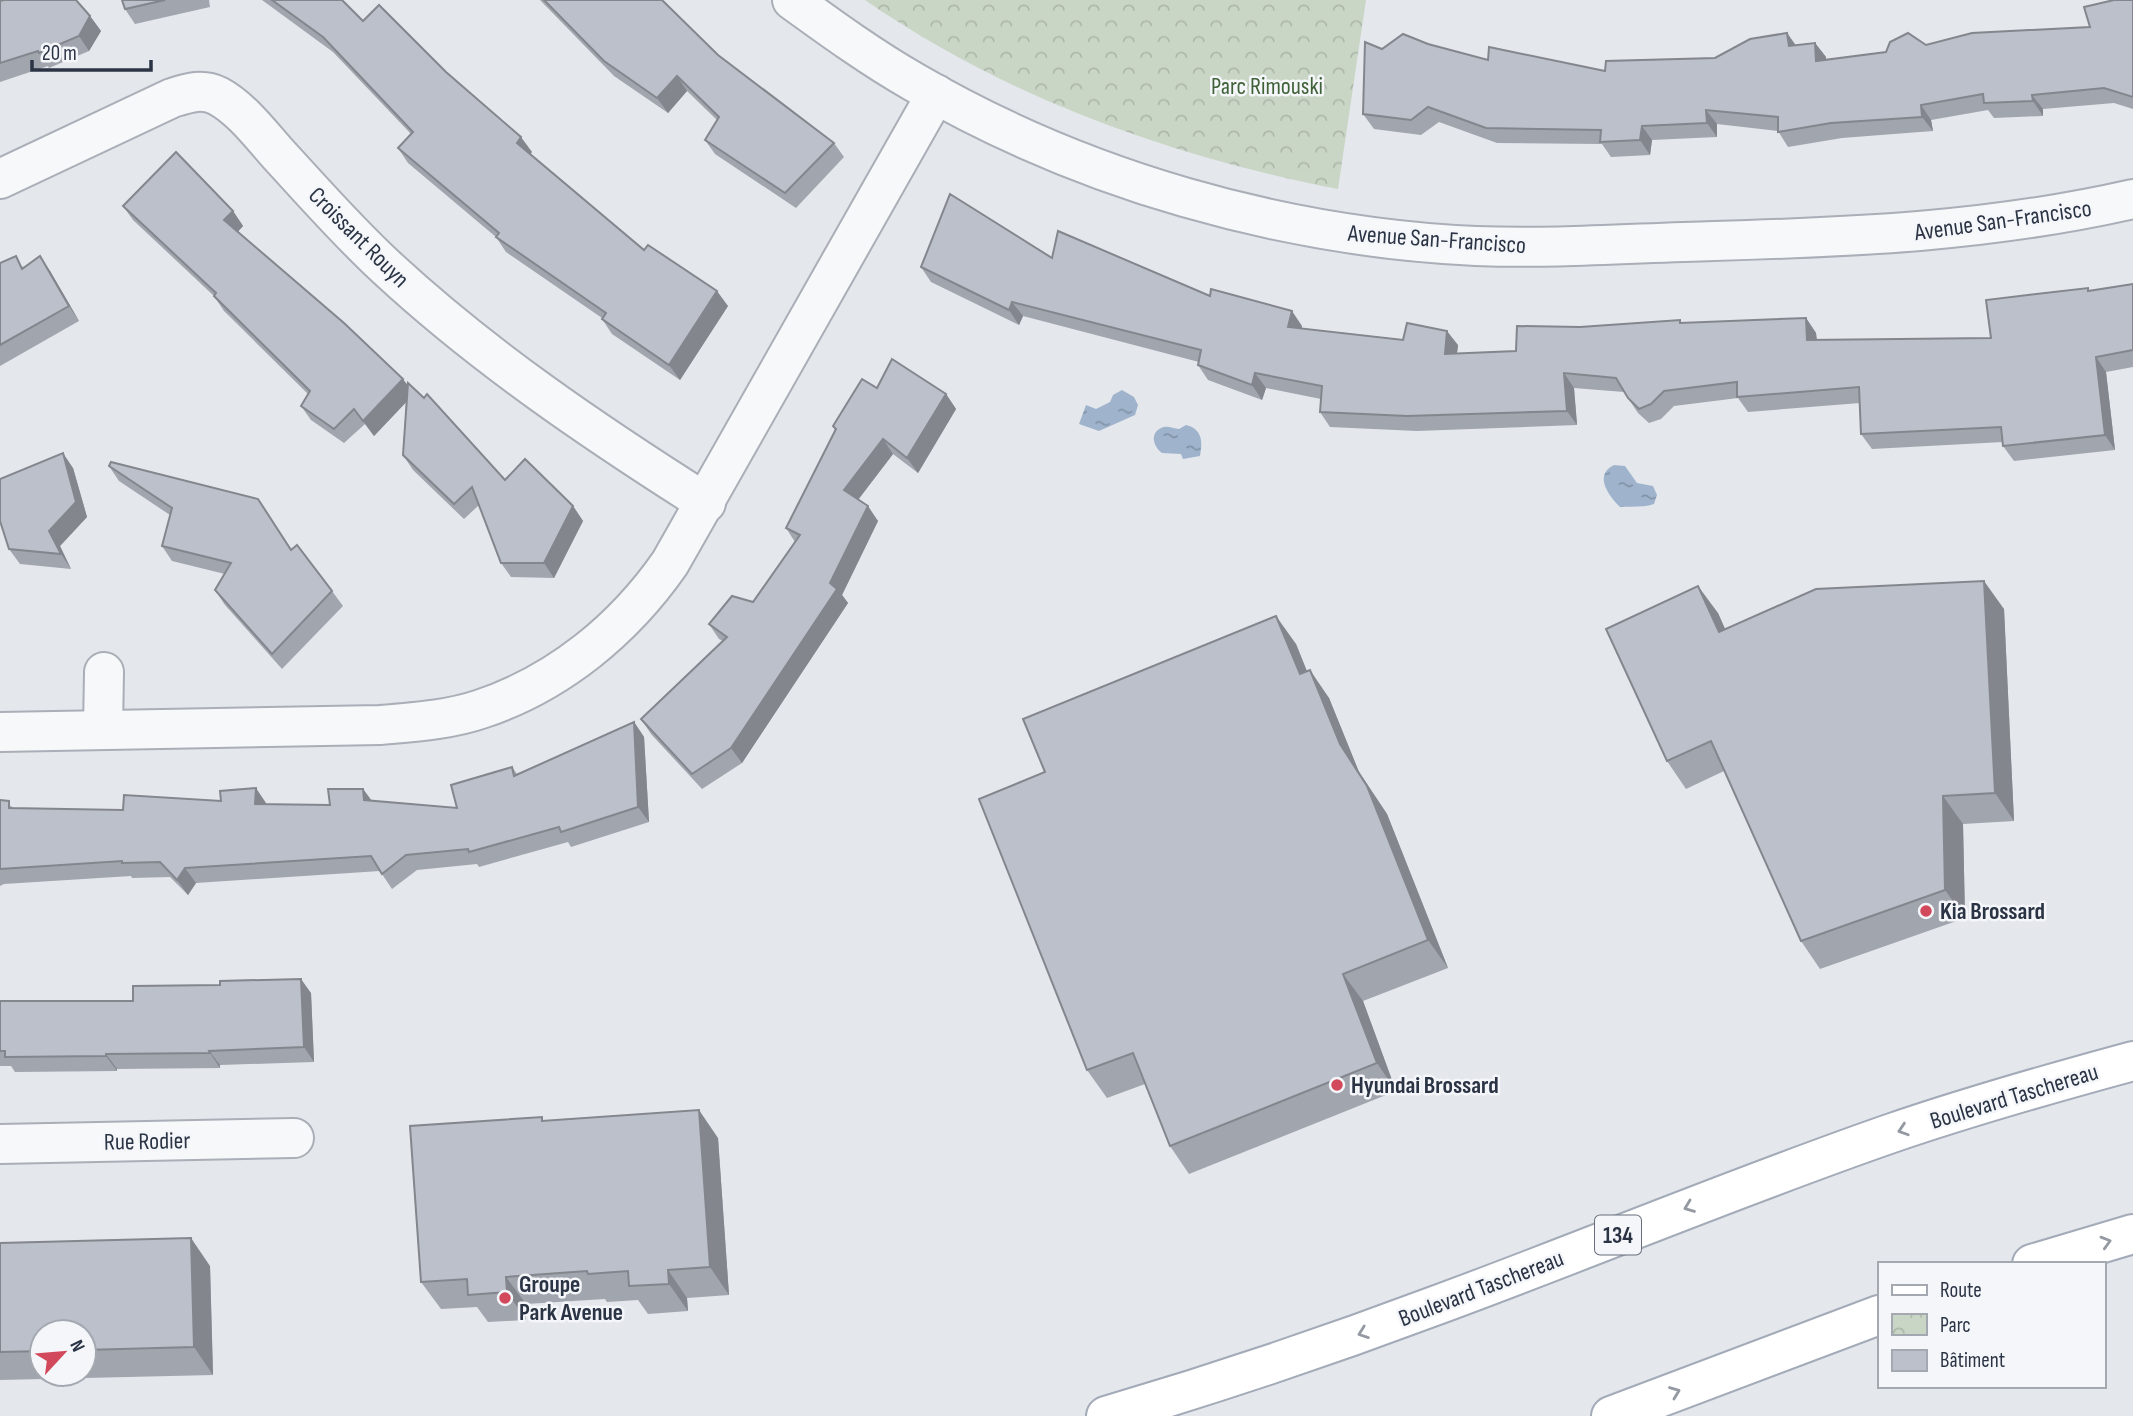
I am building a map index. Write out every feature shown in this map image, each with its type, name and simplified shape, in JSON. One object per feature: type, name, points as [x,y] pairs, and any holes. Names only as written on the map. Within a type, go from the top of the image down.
[{"type":"main road","name":"Boulevard Taschereau","points":[[1106,1416],[1338,1342],[1695,1205],[1894,1133],[2133,1061]]},
{"type":"main road","points":[[2039,1262],[2133,1234]]},
{"type":"main road","points":[[1611,1416],[1878,1315]]},
{"type":"street","name":"Avenue San-Francisco","points":[[792,0],[877,59],[936,94],[1056,151],[1192,198],[1276,220],[1363,235],[1475,246],[1536,247],[1872,236],[1960,229],[2133,200]]},
{"type":"street","name":"Croissant Rouyn","points":[[0,179],[172,98],[192,92],[217,96],[243,116],[357,240],[451,324],[523,379],[643,463],[706,503]]},
{"type":"street","points":[[0,732],[380,725],[437,719],[481,710],[557,673],[625,621],[648,596],[670,563],[936,94]]},
{"type":"street","points":[[103,730],[104,672]]},
{"type":"street","name":"Rue Rodier","points":[[0,1144],[294,1138]]},
{"type":"green space","name":"Parc Rimouski","points":[[865,0],[1366,0],[1338,189],[1213,159],[1092,119],[975,66],[919,35]]},
{"type":"water","points":[[1122,390],[1134,397],[1138,405],[1135,415],[1099,431],[1079,424],[1086,405],[1096,409],[1110,402],[1113,395]]},
{"type":"water","points":[[1186,425],[1195,429],[1200,436],[1200,456],[1183,459],[1181,454],[1162,453],[1154,440],[1157,431],[1165,427],[1179,429]]},
{"type":"water","points":[[1614,465],[1625,466],[1637,483],[1653,486],[1657,495],[1654,504],[1620,507],[1608,492],[1604,480],[1608,469]]},
{"type":"building","points":[[76,0],[90,16],[79,36],[39,53],[38,51],[0,63],[0,1]]},
{"type":"building","points":[[122,0],[165,0],[125,9]]},
{"type":"building","points":[[272,0],[342,0],[363,21],[379,5],[446,72],[521,137],[517,143],[644,250],[648,245],[717,291],[669,365],[602,319],[606,313],[496,237],[499,233],[398,148],[413,132],[323,37]]},
{"type":"building","points":[[544,0],[662,0],[718,55],[834,143],[785,193],[705,140],[719,117],[677,76],[657,98],[604,61]]},
{"type":"building","points":[[2114,0],[2133,0],[2133,97],[2104,88],[2032,95],[2033,101],[1984,103],[1983,94],[1921,105],[1922,117],[1831,123],[1778,132],[1778,117],[1706,110],[1707,123],[1642,126],[1640,140],[1600,142],[1601,130],[1486,128],[1428,107],[1411,120],[1363,114],[1365,42],[1382,49],[1403,34],[1428,44],[1488,60],[1489,47],[1605,71],[1606,61],[1715,58],[1750,39],[1787,33],[1789,46],[1815,43],[1816,61],[1886,52],[1890,42],[1908,33],[1926,45],[1972,33],[2090,27],[2084,7]]},
{"type":"building","points":[[176,152],[233,211],[224,220],[344,323],[403,379],[363,421],[354,409],[334,429],[301,406],[310,391],[214,296],[216,293],[123,206]]},
{"type":"building","points":[[950,194],[1052,258],[1058,231],[1210,296],[1211,289],[1292,311],[1288,327],[1403,340],[1407,323],[1447,331],[1445,354],[1516,351],[1517,326],[1580,327],[1680,320],[1680,323],[1806,318],[1807,340],[1991,338],[1986,300],[2133,284],[2133,350],[2096,357],[2105,435],[2003,446],[2001,427],[1861,434],[1859,387],[1737,397],[1737,382],[1664,391],[1651,404],[1639,409],[1628,398],[1616,378],[1564,373],[1567,411],[1407,416],[1320,412],[1322,386],[1255,373],[1252,385],[1198,365],[1201,350],[1012,302],[1009,310],[921,267]]},
{"type":"building","points":[[16,256],[22,269],[40,256],[69,306],[0,345],[0,263]]},
{"type":"building","points":[[892,359],[946,394],[907,458],[883,439],[844,490],[868,506],[830,583],[837,589],[731,748],[692,774],[641,719],[727,637],[709,624],[732,596],[753,602],[800,535],[786,528],[836,429],[833,426],[862,379],[877,388]]},
{"type":"building","points":[[408,383],[424,398],[427,394],[505,480],[525,459],[573,506],[544,563],[501,563],[472,487],[454,504],[403,455]]},
{"type":"building","points":[[63,453],[76,502],[49,531],[61,554],[9,549],[0,521],[0,479]]},
{"type":"building","points":[[111,462],[258,499],[291,550],[297,545],[332,591],[272,654],[215,590],[231,563],[162,546],[172,508],[109,466]]},
{"type":"building","points":[[1984,581],[1995,793],[1943,796],[1945,890],[1801,941],[1711,741],[1667,761],[1606,629],[1698,586],[1719,632],[1816,589]]},
{"type":"building","points":[[1276,616],[1300,674],[1310,670],[1340,744],[1367,786],[1428,940],[1343,974],[1377,1063],[1170,1146],[1133,1053],[1087,1070],[979,799],[1045,772],[1023,719]]},
{"type":"building","points":[[634,722],[638,807],[561,832],[559,827],[469,852],[468,849],[406,855],[382,874],[371,856],[185,868],[177,880],[160,862],[122,861],[0,869],[0,800],[9,801],[9,808],[123,810],[124,795],[221,801],[220,791],[256,788],[255,804],[330,805],[328,789],[363,789],[364,800],[457,808],[451,785],[512,767],[514,776]]},
{"type":"building","points":[[301,979],[304,1047],[106,1056],[5,1057],[5,1051],[0,1051],[0,1001],[133,1001],[133,986],[220,985],[220,981]]},
{"type":"building","points":[[699,1110],[710,1267],[668,1270],[669,1284],[629,1286],[628,1271],[506,1277],[507,1292],[468,1295],[467,1279],[421,1282],[410,1126],[542,1117],[542,1121]]},
{"type":"building","points":[[191,1238],[194,1347],[98,1350],[98,1318],[28,1318],[28,1351],[0,1352],[0,1243]]},
{"type":"place","name":"Kia Brossard","points":[[1926,911]]},
{"type":"place","name":"Hyundai Brossard","points":[[1337,1085]]},
{"type":"place","name":"Groupe Park Avenue","points":[[505,1298]]}]
